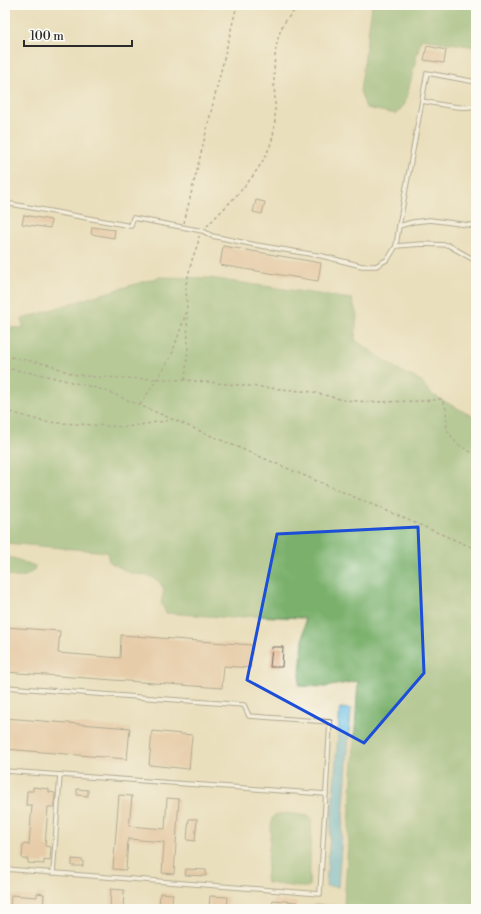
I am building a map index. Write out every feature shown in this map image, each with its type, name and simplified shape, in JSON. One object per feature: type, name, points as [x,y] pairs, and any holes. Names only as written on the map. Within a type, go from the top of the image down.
[{"type":"lane","points":[[5,204],[131,226],[133,218],[202,230],[212,236],[322,256],[362,266],[376,266],[388,259],[396,246],[427,73],[476,82]]},
{"type":"lane","points":[[422,101],[463,107],[474,107],[476,105]]},
{"type":"lane","points":[[399,226],[413,222],[430,220],[476,226]]},
{"type":"lane","points":[[396,246],[422,244],[448,245],[476,262]]},
{"type":"lane","points":[[5,687],[244,705],[249,716],[330,722],[320,894],[5,869]]},
{"type":"lane","points":[[5,771],[326,794]]},
{"type":"lane","points":[[53,873],[60,775]]},
{"type":"path","points":[[183,227],[237,5]]},
{"type":"path","points":[[185,380],[188,347],[186,284],[192,260],[202,230],[249,181],[268,153],[272,142],[276,112],[274,96],[275,60],[279,34],[288,18],[300,5]]},
{"type":"path","points":[[140,405],[171,357],[187,312]]},
{"type":"path","points":[[5,356],[51,365],[78,375],[156,380],[185,380],[313,392],[343,400],[372,402],[442,399],[446,409],[447,430],[457,444],[476,455]]},
{"type":"path","points":[[5,368],[43,375],[104,390],[171,420],[476,549]]},
{"type":"path","points":[[5,411],[45,422],[126,427],[171,420]]},
{"type":"highlighted area","points":[[418,527],[424,673],[364,743],[247,680],[277,534]]},
{"type":"green space","points":[[372,5],[476,5],[476,47],[421,39],[405,104],[396,114],[366,108],[360,91]]},
{"type":"green space","points":[[159,277],[210,278],[352,299],[357,315],[355,340],[402,372],[420,380],[431,394],[476,418],[476,909],[310,909],[312,906],[316,905],[344,906],[358,681],[325,687],[299,686],[305,618],[252,616],[233,618],[166,613],[161,603],[164,590],[159,581],[149,576],[131,573],[109,562],[107,552],[5,543],[5,327],[23,328],[22,319]]},
{"type":"green space","points":[[5,557],[13,558],[35,566],[34,570],[28,575],[13,577],[5,573]]},
{"type":"green space","points":[[286,813],[310,816],[312,818],[309,887],[267,883],[266,879],[272,818],[275,815]]},
{"type":"water","points":[[340,708],[351,709],[338,887],[326,886]]},
{"type":"building","points":[[427,46],[446,50],[444,63],[424,60]]},
{"type":"building","points":[[256,200],[265,202],[262,214],[253,212]]},
{"type":"building","points":[[24,215],[51,220],[50,228],[22,224]]},
{"type":"building","points":[[92,227],[115,230],[114,238],[91,234]]},
{"type":"building","points":[[223,246],[321,263],[318,281],[220,265]]},
{"type":"building","points":[[5,627],[60,631],[58,653],[120,658],[121,635],[252,645],[250,668],[224,666],[222,688],[5,672]]},
{"type":"building","points":[[272,647],[283,647],[282,667],[270,667]]},
{"type":"building","points":[[5,718],[130,728],[127,759],[5,749]]},
{"type":"building","points":[[152,731],[192,735],[189,769],[149,765]]},
{"type":"building","points":[[33,787],[49,789],[49,792],[55,793],[54,807],[48,807],[45,846],[51,847],[50,861],[44,860],[44,864],[28,863],[28,859],[22,859],[23,844],[29,845],[32,805],[26,805],[27,791],[33,791]]},
{"type":"building","points":[[77,789],[88,790],[88,796],[77,795]]},
{"type":"building","points":[[119,795],[132,796],[129,826],[165,829],[167,798],[179,799],[174,874],[162,873],[164,842],[128,839],[126,870],[113,869]]},
{"type":"building","points":[[189,819],[197,819],[195,841],[187,840]]},
{"type":"building","points":[[72,859],[83,860],[83,866],[72,866]]},
{"type":"building","points":[[186,869],[206,870],[206,876],[185,875]]},
{"type":"building","points":[[111,889],[124,890],[123,909],[110,909]]},
{"type":"building","points":[[37,893],[44,894],[43,909],[10,909],[11,895],[37,897]]},
{"type":"building","points":[[160,893],[173,894],[171,909],[159,909]]},
{"type":"building","points":[[210,896],[228,897],[227,909],[209,909]]},
{"type":"building","points":[[273,900],[297,902],[297,909],[272,909]]}]
